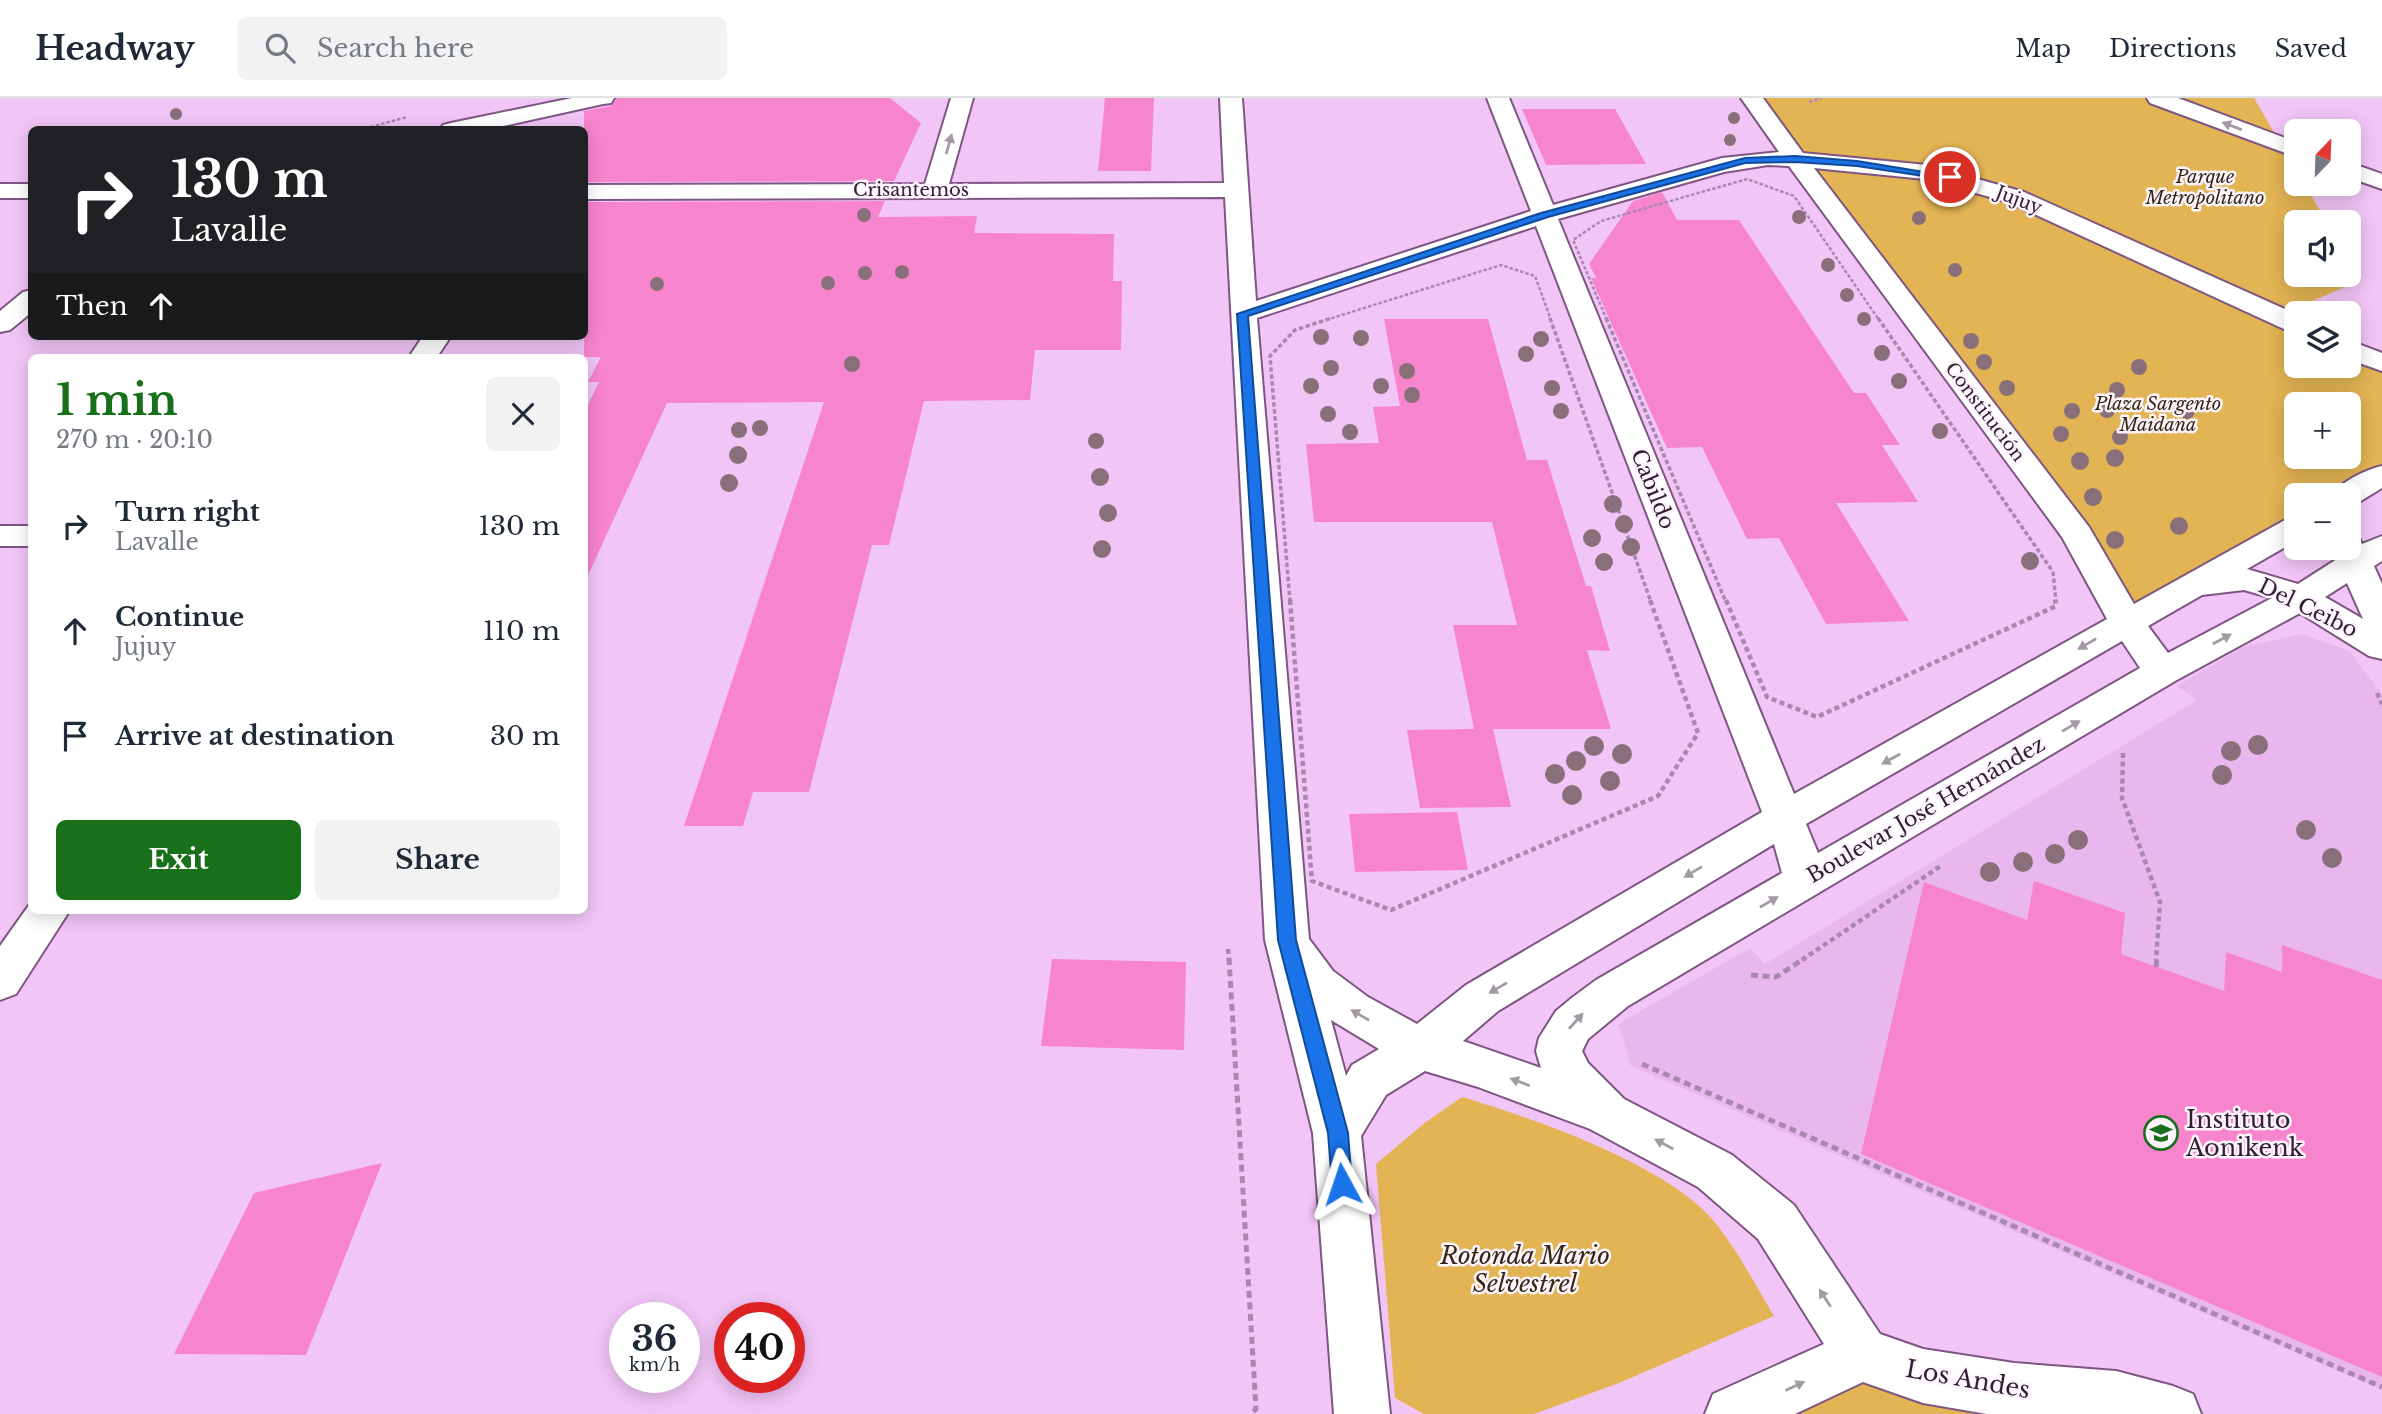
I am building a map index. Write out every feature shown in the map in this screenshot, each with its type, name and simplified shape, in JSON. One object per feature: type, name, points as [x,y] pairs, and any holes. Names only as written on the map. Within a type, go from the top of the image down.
[{"type":"street","points":[[461,123],[603,98]]},
{"type":"street","points":[[935,190],[962,98]]},
{"type":"street","points":[[1231,98],[1243,314],[1287,940],[1338,1133],[1362,1414]]},
{"type":"street","name":"Cabildo","points":[[1498,98],[1784,818],[1805,881]]},
{"type":"street","points":[[1752,98],[1795,159]]},
{"type":"street","points":[[2158,98],[2284,145]]},
{"type":"street","name":"Jujuy","points":[[1243,314],[1544,215],[1722,165],[1768,159],[1795,159],[1927,172],[2016,197],[2284,319]]},
{"type":"street","name":"Constitución","points":[[1795,159],[2077,534],[2126,621],[2162,672]]},
{"type":"street","points":[[2361,174],[2382,182]]},
{"type":"street","name":"Crisantemos","points":[[588,192],[1237,190]]},
{"type":"street","points":[[0,191],[28,191]]},
{"type":"street","points":[[0,324],[28,301]]},
{"type":"street","points":[[2361,354],[2382,363]]},
{"type":"street","points":[[2361,488],[2382,475]]},
{"type":"street","points":[[1338,1133],[1369,1080],[1420,1049],[1482,998],[1784,818],[1903,752],[2126,621],[2284,534]]},
{"type":"street","points":[[0,536],[28,536]]},
{"type":"street","points":[[2362,552],[2382,622]]},
{"type":"street","name":"Boulevar José Hernández","points":[[1606,1114],[1577,1087],[1559,1063],[1560,1040],[1580,1015],[1612,993],[2162,672],[2298,599],[2362,552]]},
{"type":"street","name":"Del Ceibo","points":[[2190,587],[2248,579],[2265,583],[2382,647]]},
{"type":"street","points":[[0,981],[45,914]]},
{"type":"street","points":[[1287,940],[1317,984],[1352,1011],[1420,1049],[1481,1067],[1606,1114],[1715,1171],[1776,1222],[1862,1355],[1733,1414]]},
{"type":"street","name":"Los Andes","points":[[1862,1355],[1923,1376],[2014,1391],[2116,1399],[2173,1414]]},
{"type":"path","points":[[377,126],[402,120],[410,114]]},
{"type":"path","points":[[1746,179],[1794,196],[2053,572],[2056,606],[1817,717],[1767,697],[1573,240],[1601,220],[1746,179]]},
{"type":"path","points":[[1501,265],[1535,276],[1698,733],[1658,796],[1391,910],[1312,881],[1270,356],[1295,330],[1501,265]]},
{"type":"path","points":[[2123,752],[2122,798],[2160,902],[2156,967]]},
{"type":"path","points":[[1227,937],[1256,1409],[1251,1414]]},
{"type":"path","points":[[1640,1064],[2382,1387]]},
{"type":"shaded area","points":[[2301,634],[2350,651],[2382,695],[2382,1390],[1631,1066],[1618,1024],[1750,948],[1765,964],[2197,700],[2177,686],[2243,647]]},
{"type":"green space","name":"Plaza Sargento Maidana","points":[[1752,98],[2254,98],[2284,149],[2284,196],[2311,196],[2320,210],[2284,210],[2284,287],[2345,287],[2313,301],[2284,301],[2284,313],[2278,316],[2284,319],[2284,378],[2361,378],[2361,353],[2382,363],[2382,475],[2361,487],[2361,483],[2284,483],[2284,534],[2126,621]]},
{"type":"green space","name":"Rotonda Mario Selvestrel","points":[[1462,1097],[1562,1131],[1635,1164],[1668,1183],[1696,1203],[1717,1225],[1774,1316],[1619,1383],[1534,1414],[1424,1414],[1395,1398],[1376,1164],[1426,1122]]},
{"type":"green space","points":[[1862,1355],[2162,1414],[1733,1414]]},
{"type":"building","points":[[617,98],[890,98],[921,123],[894,181],[588,182],[588,126],[584,126],[584,111],[611,106]]},
{"type":"building","points":[[1105,98],[1154,98],[1151,171],[1098,171]]},
{"type":"building","points":[[1522,109],[1615,109],[1646,164],[1546,165]]},
{"type":"building","points":[[1662,192],[1677,220],[1739,220],[1854,393],[1866,393],[1900,445],[1882,445],[1918,502],[1836,503],[1909,621],[1826,624],[1779,538],[1747,539],[1702,447],[1667,448],[1591,278],[1596,278],[1589,264],[1633,201]]},
{"type":"building","points":[[885,201],[878,217],[977,216],[974,233],[1114,234],[1113,281],[1122,281],[1121,350],[1035,350],[1030,400],[924,401],[889,545],[872,545],[809,792],[753,792],[743,826],[684,826],[824,402],[667,403],[588,575],[588,405],[599,382],[588,382],[601,357],[588,357],[588,354],[584,354],[584,340],[588,340],[588,202]]},
{"type":"building","points":[[1384,319],[1488,319],[1527,460],[1547,460],[1586,586],[1591,586],[1610,651],[1587,650],[1611,729],[1493,729],[1511,807],[1420,808],[1407,730],[1474,729],[1453,625],[1517,625],[1492,522],[1314,522],[1306,444],[1379,443],[1373,407],[1400,406]]},
{"type":"building","points":[[1457,812],[1468,870],[1355,872],[1349,814]]},
{"type":"building","points":[[2034,881],[2125,913],[2121,954],[2224,991],[2226,952],[2282,972],[2282,945],[2382,980],[2382,1377],[1861,1154],[1924,882],[2027,920]]},
{"type":"building","points":[[1052,959],[1186,962],[1184,1050],[1041,1046]]},
{"type":"building","points":[[382,1163],[306,1355],[174,1354],[254,1193]]},
{"type":"place","name":"Instituto Aonikenk","points":[[2161,1133]]},
{"type":"route","points":[[1342,1184],[1338,1133],[1287,940],[1243,314],[1544,215],[1722,165],[1768,159],[1795,159],[1857,163],[1950,177]]},
{"type":"park label","name":"Parque Metropolitano","points":[[2205,187]]}]
